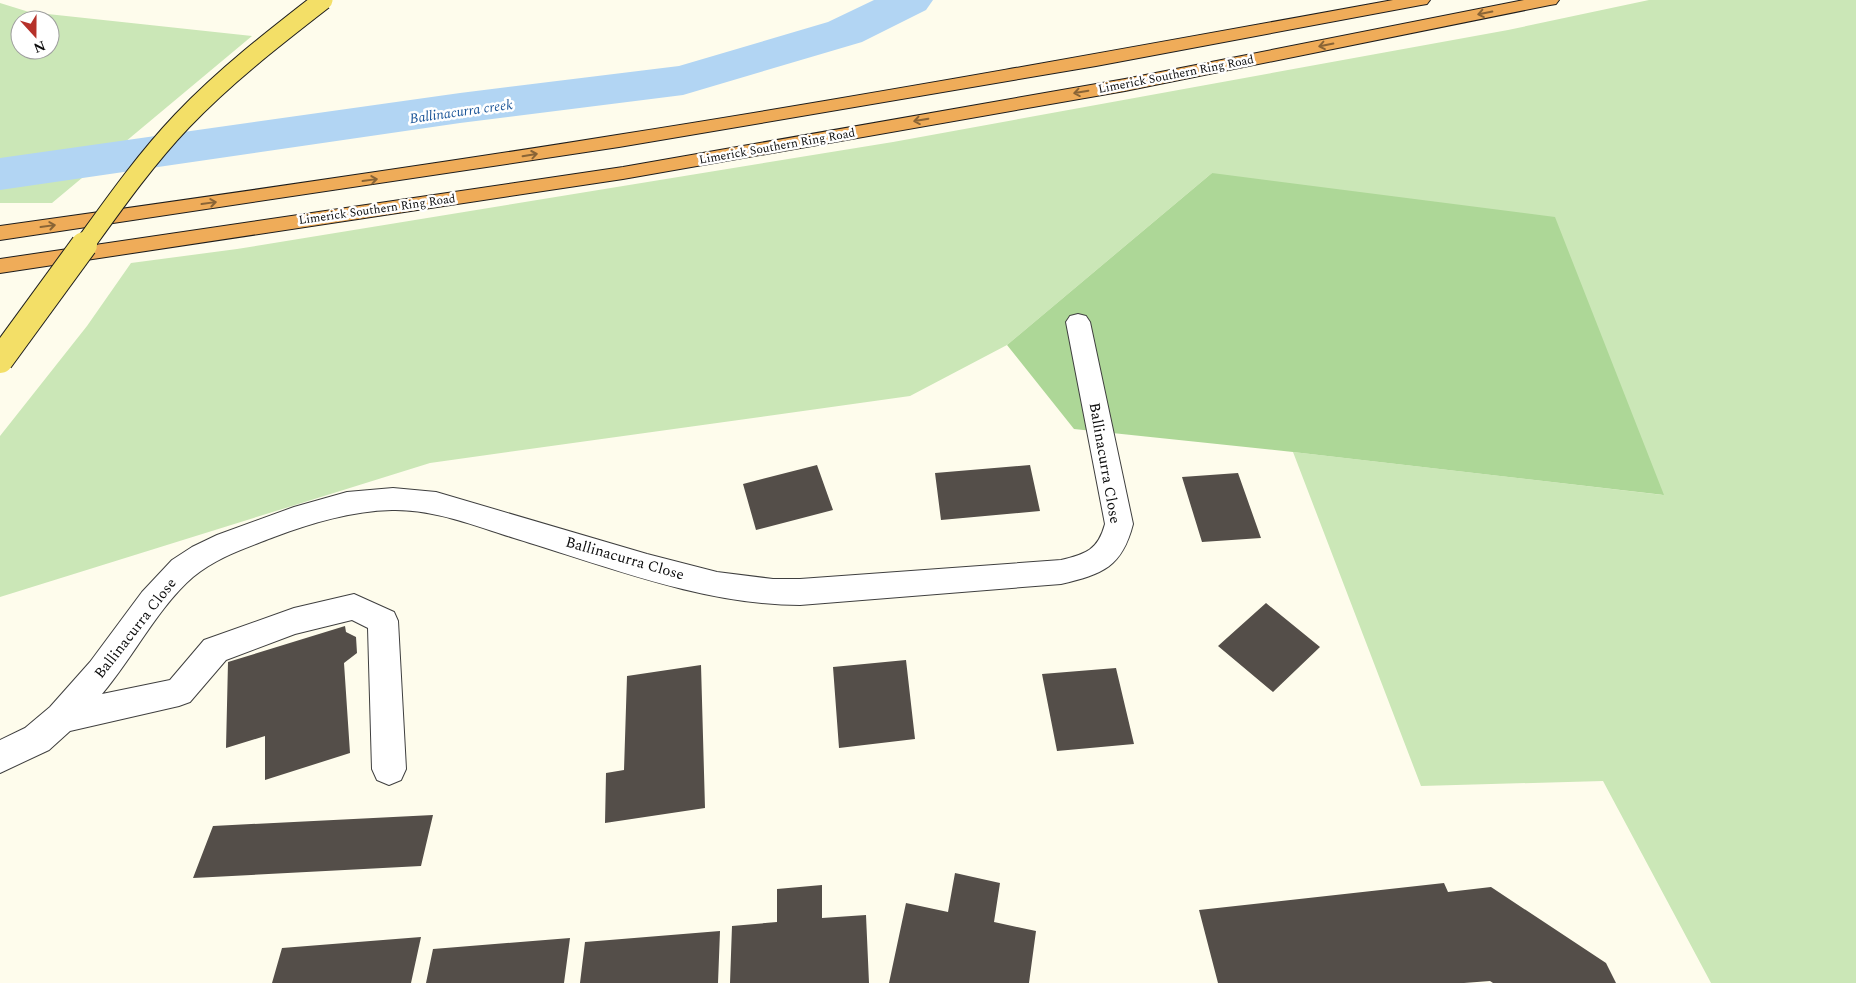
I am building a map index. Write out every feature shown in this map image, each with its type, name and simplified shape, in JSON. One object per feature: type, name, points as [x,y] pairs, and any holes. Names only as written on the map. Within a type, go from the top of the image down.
[{"type":"highway","name":"Limerick Southern Ring Road","points":[[0,234],[377,179],[619,141],[1096,60],[1421,0]]},
{"type":"highway","name":"Limerick Southern Ring Road","points":[[0,266],[633,171],[1125,85],[1550,0]]},
{"type":"main road","points":[[0,360],[117,200],[176,128],[244,62],[323,0]]},
{"type":"street","name":"Ballinacurra Close","points":[[0,757],[37,739],[61,718],[101,672],[153,601],[182,569],[202,555],[227,543],[294,518],[347,503],[392,500],[436,503],[648,566],[717,584],[774,592],[809,592],[1061,572],[1081,568],[1101,556],[1113,545],[1119,524],[1078,322]]},
{"type":"street","points":[[61,718],[179,692],[214,650],[294,621],[354,607],[383,621],[389,769]]},
{"type":"green space","points":[[1649,0],[1856,0],[1856,983],[1711,983],[1603,781],[1421,786],[1293,452],[1663,495],[1212,173],[1007,345],[910,396],[430,463],[0,597],[0,436],[87,326],[131,263],[237,249],[893,142],[1508,30]]},
{"type":"green space","points":[[0,3],[23,10],[10,10],[10,60],[60,60],[60,15],[252,36],[52,203],[0,203]]},
{"type":"green space","points":[[1212,173],[1555,217],[1664,495],[1074,429],[1007,345]]},
{"type":"building","points":[[817,465],[833,510],[756,530],[743,484]]},
{"type":"building","points":[[1030,465],[1040,511],[941,520],[935,473]]},
{"type":"building","points":[[1238,473],[1261,538],[1202,542],[1182,477]]},
{"type":"building","points":[[1266,603],[1320,647],[1273,692],[1218,646]]},
{"type":"building","points":[[345,626],[346,632],[356,637],[357,653],[344,663],[350,753],[265,780],[265,736],[226,748],[228,662]]},
{"type":"building","points":[[906,660],[915,739],[839,748],[833,667]]},
{"type":"building","points":[[701,665],[705,808],[605,823],[606,773],[624,770],[627,676]]},
{"type":"building","points":[[1116,668],[1134,744],[1057,751],[1042,674]]},
{"type":"building","points":[[433,815],[421,866],[193,878],[213,826]]},
{"type":"building","points":[[955,873],[1000,883],[994,922],[1036,931],[1029,983],[889,983],[906,903],[948,912]]},
{"type":"building","points":[[1444,883],[1448,892],[1491,887],[1606,963],[1616,983],[1493,983],[1490,981],[1464,983],[1218,983],[1199,910]]},
{"type":"building","points":[[822,885],[822,918],[866,915],[869,983],[730,983],[732,926],[777,922],[777,889]]},
{"type":"building","points":[[720,931],[718,983],[580,983],[585,942]]},
{"type":"building","points":[[421,937],[411,983],[272,983],[282,948]]},
{"type":"building","points":[[570,938],[564,983],[426,983],[433,949]]},
{"type":"waterway","name":"Ballinacurra creek","points":[[0,174],[460,108],[683,80],[845,32],[910,0]]}]
